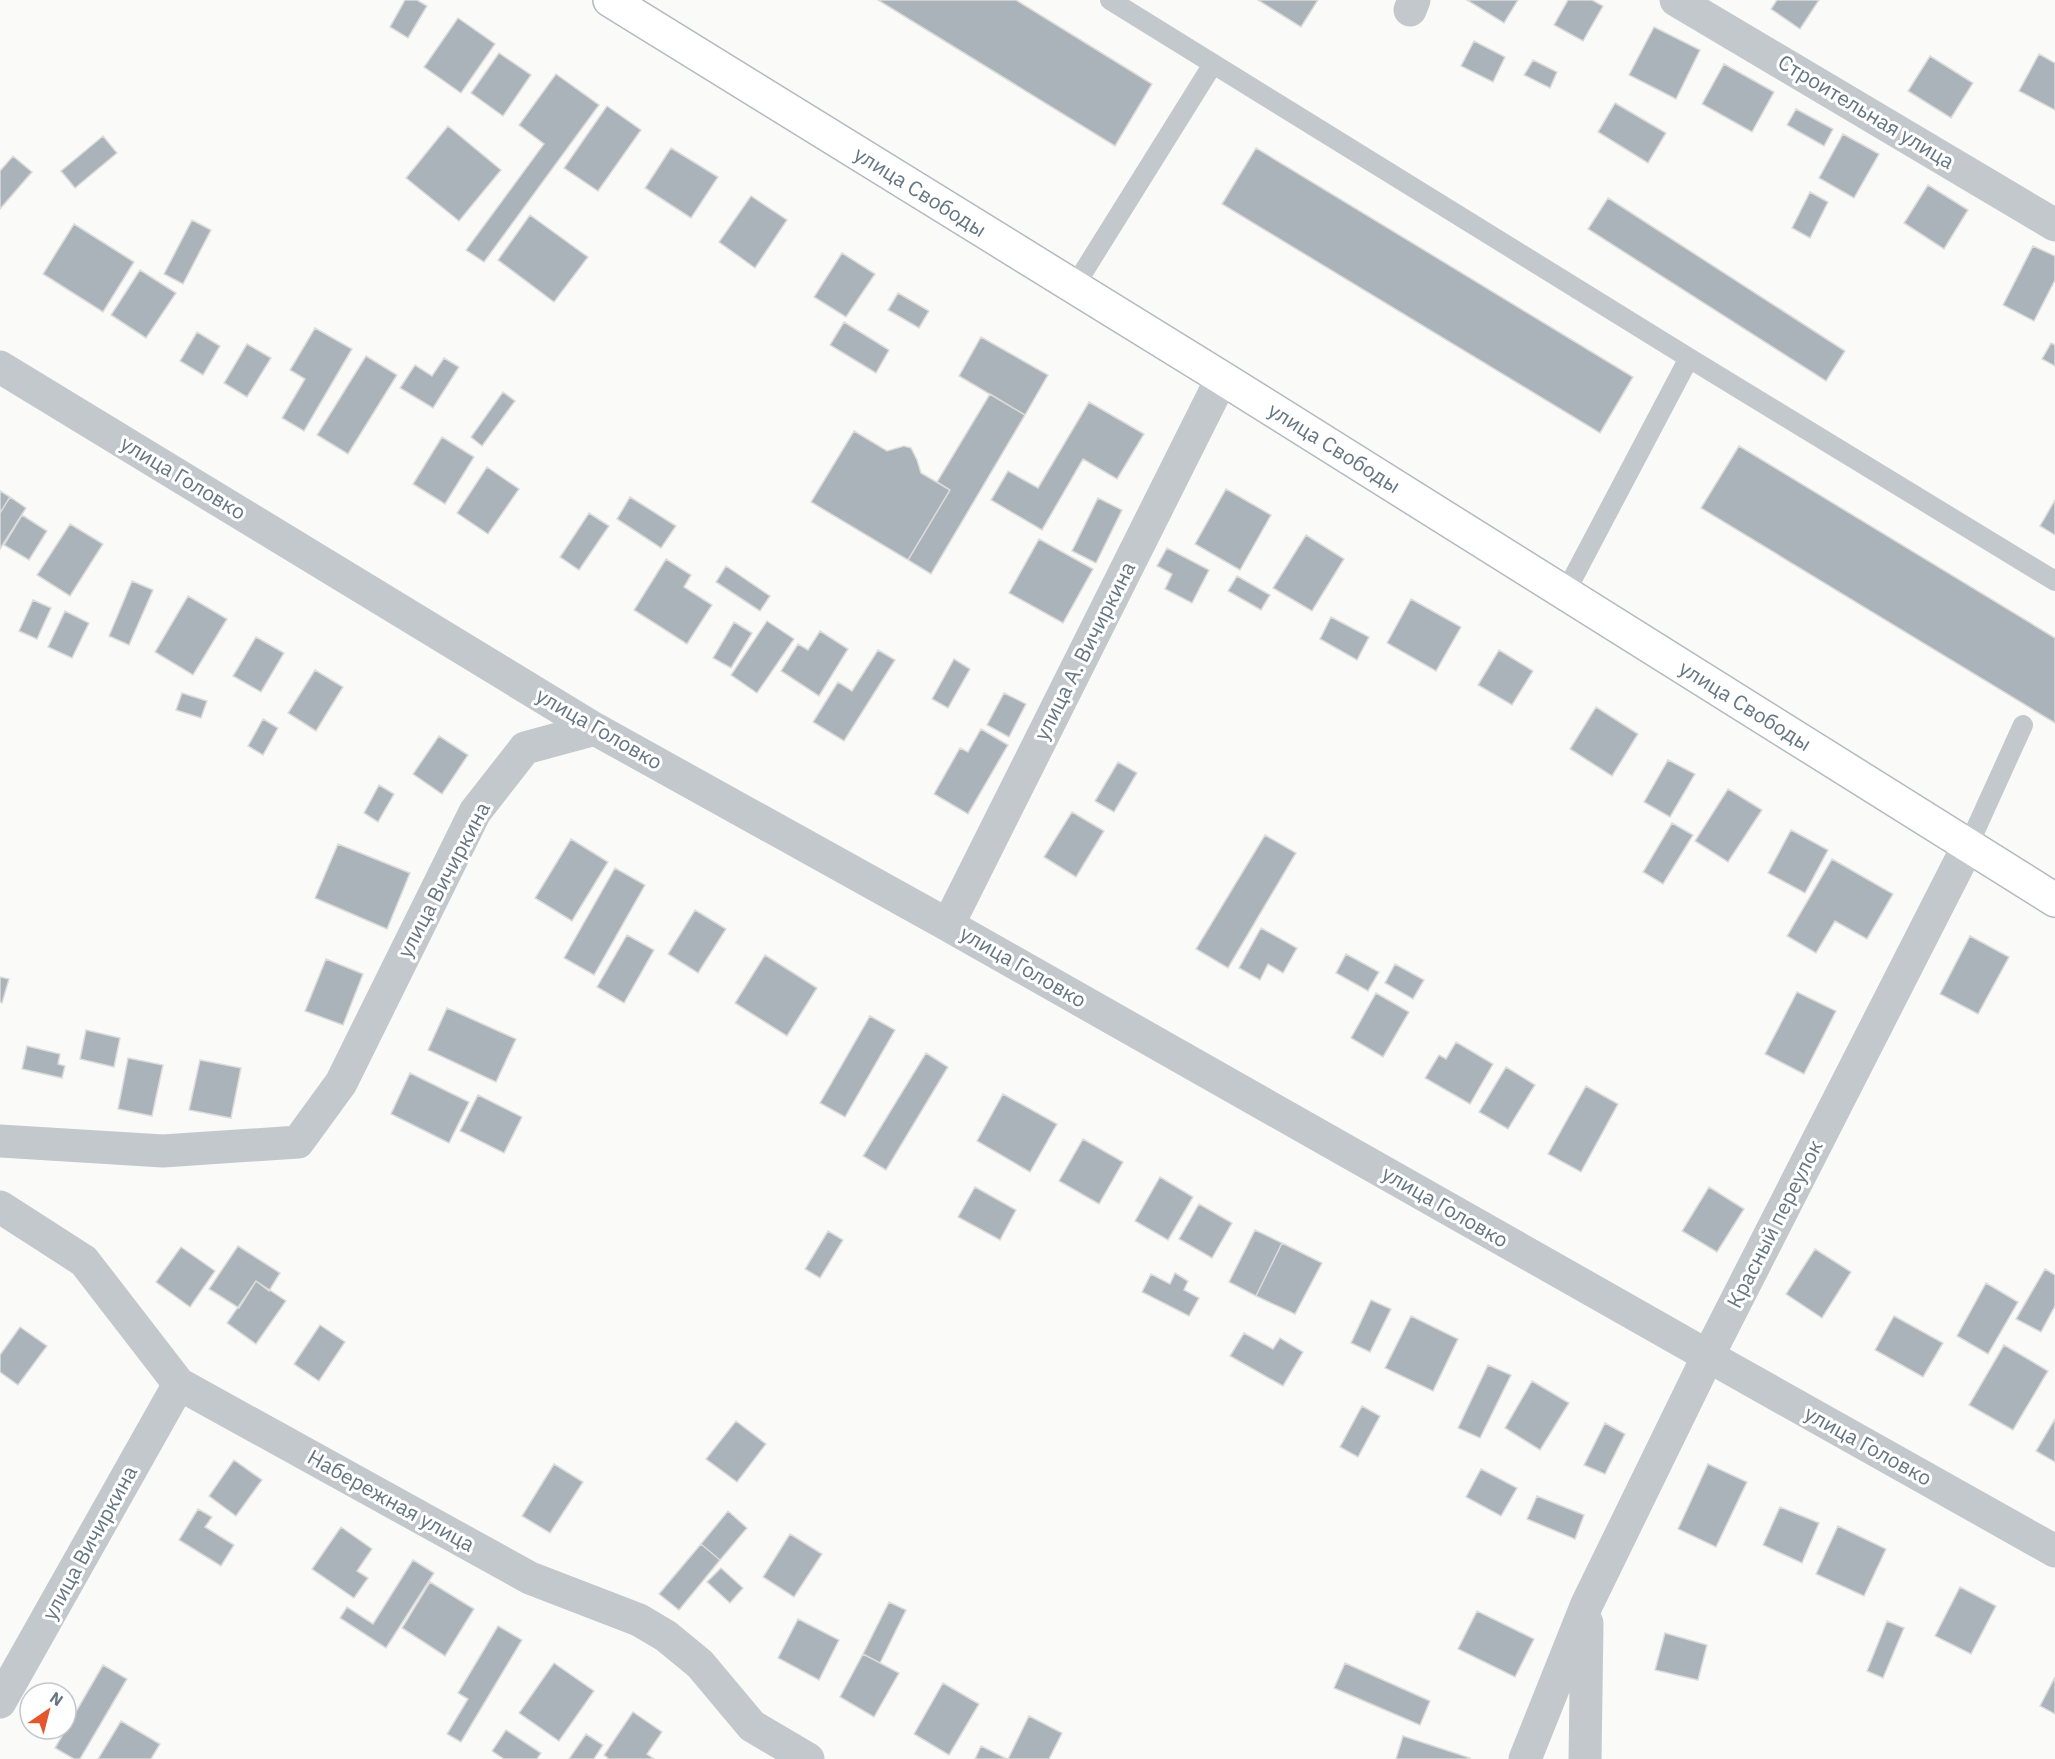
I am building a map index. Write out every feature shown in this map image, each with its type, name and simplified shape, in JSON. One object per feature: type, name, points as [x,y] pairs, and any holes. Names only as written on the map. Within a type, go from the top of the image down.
[{"type":"main road","name":"улица Свободы","points":[[610,0],[1222,378],[2055,900]]},
{"type":"street","name":"Строительная улица","points":[[1676,0],[2055,225]]},
{"type":"street","name":"улица Головко","points":[[0,367],[595,729],[948,925],[2055,1551]]},
{"type":"street","name":"улица А. Вичиркина","points":[[948,925],[1222,378]]},
{"type":"street","name":"улица Вичиркина","points":[[0,1141],[163,1150],[298,1142],[340,1083],[475,812],[525,748],[595,729]]},
{"type":"street","name":"Красный переулок","points":[[1525,1759],[1587,1604],[1708,1356],[1968,846]]},
{"type":"street","name":"Набережная улица","points":[[0,1207],[84,1261],[179,1384],[530,1578],[639,1620],[666,1636],[700,1664],[752,1726],[808,1759]]},
{"type":"street","name":"улица Вичиркина","points":[[0,1702],[179,1384]]},
{"type":"street","name":"Красный переулок","points":[[1585,1759],[1587,1604]]},
{"type":"lane","points":[[1110,0],[2055,581]]},
{"type":"lane","points":[[1074,287],[1213,64]]},
{"type":"lane","points":[[1565,593],[1689,358]]},
{"type":"lane","points":[[1968,846],[2023,725]]},
{"type":"building","points":[[405,0],[417,0],[427,6],[408,38],[390,27]]},
{"type":"building","points":[[878,0],[1016,0],[1152,84],[1115,146]]},
{"type":"building","points":[[1258,0],[1318,0],[1301,27]]},
{"type":"building","points":[[1467,0],[1518,0],[1504,23]]},
{"type":"building","points":[[1568,0],[1592,0],[1603,6],[1583,41],[1554,25]]},
{"type":"building","points":[[1777,0],[1819,0],[1800,29],[1771,9]]},
{"type":"building","points":[[458,18],[495,44],[461,93],[424,67]]},
{"type":"building","points":[[1654,27],[1700,50],[1676,99],[1629,75]]},
{"type":"building","points":[[1474,41],[1505,57],[1493,82],[1461,66]]},
{"type":"building","points":[[499,53],[531,75],[503,116],[471,93]]},
{"type":"building","points":[[2039,54],[2055,63],[2055,110],[2019,91]]},
{"type":"building","points":[[1930,56],[1973,83],[1951,118],[1908,91]]},
{"type":"building","points":[[1533,60],[1557,72],[1550,88],[1524,75]]},
{"type":"building","points":[[1724,64],[1774,92],[1752,132],[1702,104]]},
{"type":"building","points":[[556,74],[599,105],[484,262],[466,250],[544,144],[519,125]]},
{"type":"building","points":[[1615,103],[1666,133],[1648,163],[1598,132]]},
{"type":"building","points":[[607,106],[641,130],[598,191],[564,168]]},
{"type":"building","points":[[1796,109],[1833,129],[1824,146],[1787,125]]},
{"type":"building","points":[[448,126],[501,170],[459,221],[406,178]]},
{"type":"building","points":[[1843,134],[1879,154],[1854,198],[1819,178]]},
{"type":"building","points":[[103,136],[117,153],[75,188],[61,171]]},
{"type":"building","points":[[671,148],[718,177],[691,218],[645,188]]},
{"type":"building","points":[[1256,148],[1633,377],[1600,433],[1222,204]]},
{"type":"building","points":[[13,156],[32,172],[0,209],[0,171]]},
{"type":"building","points":[[1928,185],[1968,210],[1944,249],[1904,223]]},
{"type":"building","points":[[1810,192],[1828,202],[1810,238],[1792,228]]},
{"type":"building","points":[[751,196],[787,220],[755,268],[719,242]]},
{"type":"building","points":[[1608,198],[1845,351],[1826,381],[1588,229]]},
{"type":"building","points":[[530,215],[588,257],[554,302],[498,260]]},
{"type":"building","points":[[192,220],[211,230],[183,284],[164,274]]},
{"type":"building","points":[[74,224],[134,262],[103,312],[43,274]]},
{"type":"building","points":[[2033,246],[2055,256],[2055,280],[2034,321],[2003,305]]},
{"type":"building","points":[[842,253],[875,274],[846,317],[814,297]]},
{"type":"building","points":[[140,270],[176,293],[146,338],[111,315]]},
{"type":"building","points":[[898,293],[929,311],[919,328],[888,310]]},
{"type":"building","points":[[844,322],[889,350],[876,373],[830,345]]},
{"type":"building","points":[[315,328],[352,349],[304,431],[282,418],[305,379],[290,370]]},
{"type":"building","points":[[197,332],[220,346],[203,375],[180,361]]},
{"type":"building","points":[[981,337],[1048,375],[1025,415],[959,376]]},
{"type":"building","points":[[2051,343],[2055,345],[2055,366],[2042,359]]},
{"type":"building","points":[[247,344],[271,358],[247,397],[224,383]]},
{"type":"building","points":[[366,356],[397,375],[348,454],[317,435]]},
{"type":"building","points":[[444,358],[459,367],[433,408],[400,388],[415,365],[432,376]]},
{"type":"building","points":[[503,392],[515,401],[482,446],[471,437]]},
{"type":"building","points":[[990,394],[1025,415],[931,574],[908,560],[950,490],[937,482]]},
{"type":"building","points":[[1089,402],[1144,434],[1117,479],[1083,459],[1042,530],[991,500],[1008,471],[1038,488]]},
{"type":"building","points":[[854,431],[887,451],[904,446],[911,448],[921,473],[950,490],[908,560],[811,502]]},
{"type":"building","points":[[442,437],[474,457],[445,504],[413,484]]},
{"type":"building","points":[[1739,446],[2055,638],[2055,723],[1701,508]]},
{"type":"building","points":[[487,467],[519,489],[488,534],[457,513]]},
{"type":"building","points":[[1226,489],[1271,515],[1240,570],[1195,544]]},
{"type":"building","points":[[0,491],[10,497],[0,513]]},
{"type":"building","points":[[10,497],[26,508],[0,549],[0,513]]},
{"type":"building","points":[[630,497],[676,526],[661,548],[617,519]]},
{"type":"building","points":[[1098,498],[1122,510],[1096,563],[1072,551]]},
{"type":"building","points":[[2055,500],[2055,535],[2040,526]]},
{"type":"building","points":[[589,513],[609,526],[579,570],[560,557]]},
{"type":"building","points":[[22,515],[47,531],[29,560],[4,545]]},
{"type":"building","points":[[70,524],[103,544],[70,596],[37,575]]},
{"type":"building","points":[[1306,535],[1344,559],[1312,611],[1273,588]]},
{"type":"building","points":[[1039,539],[1093,569],[1063,623],[1009,593]]},
{"type":"building","points":[[1167,548],[1209,570],[1192,603],[1165,589],[1172,574],[1157,566]]},
{"type":"building","points":[[666,559],[691,575],[684,587],[712,605],[687,644],[634,610]]},
{"type":"building","points":[[726,566],[770,596],[760,611],[716,582]]},
{"type":"building","points":[[1237,576],[1270,595],[1261,610],[1228,591]]},
{"type":"building","points":[[132,581],[153,590],[129,645],[109,636]]},
{"type":"building","points":[[188,596],[227,619],[193,675],[155,652]]},
{"type":"building","points":[[1411,599],[1461,627],[1436,671],[1387,643]]},
{"type":"building","points":[[33,600],[51,608],[37,639],[19,631]]},
{"type":"building","points":[[65,611],[89,623],[72,658],[48,647]]},
{"type":"building","points":[[1331,617],[1369,637],[1357,660],[1320,639]]},
{"type":"building","points":[[767,621],[794,639],[757,693],[731,675]]},
{"type":"building","points":[[734,622],[752,633],[731,668],[713,658]]},
{"type":"building","points":[[820,631],[848,649],[819,696],[781,671],[798,644],[808,650]]},
{"type":"building","points":[[256,637],[284,653],[261,692],[233,676]]},
{"type":"building","points":[[878,650],[895,660],[844,741],[813,722],[838,682],[852,691]]},
{"type":"building","points":[[1499,650],[1533,671],[1512,705],[1478,685]]},
{"type":"building","points":[[954,659],[970,669],[948,708],[932,699]]},
{"type":"building","points":[[315,670],[343,687],[316,731],[288,713]]},
{"type":"building","points":[[182,693],[207,701],[201,718],[176,710]]},
{"type":"building","points":[[1004,693],[1026,704],[1009,737],[987,725]]},
{"type":"building","points":[[1596,707],[1638,734],[1612,776],[1570,749]]},
{"type":"building","points":[[263,719],[278,728],[263,755],[248,746]]},
{"type":"building","points":[[981,729],[1008,745],[968,814],[934,794],[960,748],[968,752]]},
{"type":"building","points":[[439,736],[468,755],[442,794],[413,774]]},
{"type":"building","points":[[1668,760],[1695,774],[1670,817],[1644,802]]},
{"type":"building","points":[[1118,762],[1137,773],[1114,812],[1095,801]]},
{"type":"building","points":[[379,785],[394,794],[378,822],[364,813]]},
{"type":"building","points":[[1728,789],[1762,810],[1728,862],[1695,841]]},
{"type":"building","points":[[1072,812],[1104,831],[1076,877],[1044,857]]},
{"type":"building","points":[[1672,823],[1693,835],[1663,884],[1643,872]]},
{"type":"building","points":[[1791,830],[1828,850],[1805,893],[1768,873]]},
{"type":"building","points":[[1265,835],[1296,853],[1228,968],[1196,949]]},
{"type":"building","points":[[571,839],[608,862],[572,921],[535,898]]},
{"type":"building","points":[[338,844],[410,873],[387,929],[315,898]]},
{"type":"building","points":[[1832,859],[1893,894],[1867,939],[1835,921],[1816,953],[1787,936]]},
{"type":"building","points":[[615,868],[645,885],[594,975],[564,958]]},
{"type":"building","points":[[695,910],[726,929],[698,973],[668,954]]},
{"type":"building","points":[[1261,928],[1297,948],[1283,973],[1268,964],[1260,980],[1239,968]]},
{"type":"building","points":[[627,935],[654,950],[624,1003],[597,987]]},
{"type":"building","points":[[1970,936],[2009,957],[1978,1014],[1940,994]]},
{"type":"building","points":[[1346,954],[1379,972],[1368,991],[1336,973]]},
{"type":"building","points":[[765,955],[817,988],[787,1036],[735,1003]]},
{"type":"building","points":[[326,959],[363,974],[343,1025],[305,1011]]},
{"type":"building","points":[[1395,964],[1424,980],[1413,999],[1385,983]]},
{"type":"building","points":[[0,977],[9,979],[2,1003],[0,1002]]},
{"type":"building","points":[[1797,992],[1836,1011],[1804,1074],[1765,1054]]},
{"type":"building","points":[[1376,993],[1409,1012],[1383,1057],[1351,1038]]},
{"type":"building","points":[[447,1008],[516,1039],[496,1082],[428,1050]]},
{"type":"building","points":[[870,1016],[895,1030],[845,1117],[820,1103]]},
{"type":"building","points":[[86,1030],[120,1038],[114,1067],[80,1059]]},
{"type":"building","points":[[1456,1042],[1493,1064],[1470,1104],[1425,1078],[1439,1055],[1446,1059]]},
{"type":"building","points":[[27,1046],[60,1054],[58,1064],[65,1066],[62,1078],[22,1069]]},
{"type":"building","points":[[926,1053],[948,1067],[886,1170],[863,1156]]},
{"type":"building","points":[[128,1058],[163,1065],[152,1116],[118,1109]]},
{"type":"building","points":[[200,1060],[241,1068],[231,1118],[189,1110]]},
{"type":"building","points":[[1506,1067],[1535,1085],[1508,1129],[1479,1112]]},
{"type":"building","points":[[410,1073],[469,1102],[449,1143],[391,1114]]},
{"type":"building","points":[[1586,1086],[1618,1104],[1581,1172],[1548,1154]]},
{"type":"building","points":[[1003,1094],[1057,1124],[1030,1172],[977,1141]]},
{"type":"building","points":[[478,1095],[522,1117],[504,1153],[460,1131]]},
{"type":"building","points":[[1083,1139],[1123,1162],[1099,1204],[1059,1181]]},
{"type":"building","points":[[1160,1177],[1193,1197],[1168,1240],[1135,1221]]},
{"type":"building","points":[[975,1187],[1016,1210],[1000,1240],[958,1217]]},
{"type":"building","points":[[1709,1187],[1744,1209],[1717,1252],[1682,1231]]},
{"type":"building","points":[[1199,1204],[1232,1223],[1212,1258],[1179,1239]]},
{"type":"building","points":[[1255,1230],[1282,1243],[1256,1296],[1229,1282]]},
{"type":"building","points":[[828,1231],[843,1240],[820,1278],[805,1269]]},
{"type":"building","points":[[1282,1243],[1322,1263],[1295,1314],[1256,1296]]},
{"type":"building","points":[[238,1246],[280,1273],[269,1291],[256,1281],[239,1308],[209,1289]]},
{"type":"building","points":[[181,1247],[215,1271],[190,1307],[156,1282]]},
{"type":"building","points":[[1815,1249],[1851,1272],[1822,1318],[1786,1294]]},
{"type":"building","points":[[2045,1269],[2055,1275],[2055,1306],[2041,1332],[2016,1319]]},
{"type":"building","points":[[1175,1273],[1188,1281],[1184,1290],[1199,1298],[1189,1316],[1142,1292],[1151,1274],[1170,1284]]},
{"type":"building","points":[[256,1281],[286,1301],[256,1344],[227,1323]]},
{"type":"building","points":[[1986,1283],[2018,1302],[1988,1354],[1957,1336]]},
{"type":"building","points":[[1371,1300],[1391,1309],[1370,1352],[1351,1343]]},
{"type":"building","points":[[1411,1316],[1458,1339],[1433,1391],[1385,1368]]},
{"type":"building","points":[[1894,1316],[1943,1343],[1923,1377],[1875,1350]]},
{"type":"building","points":[[320,1325],[345,1342],[319,1381],[294,1364]]},
{"type":"building","points":[[20,1327],[47,1346],[18,1385],[0,1372],[0,1355]]},
{"type":"building","points":[[1244,1333],[1273,1349],[1280,1338],[1303,1352],[1283,1386],[1230,1356]]},
{"type":"building","points":[[2004,1345],[2048,1371],[2013,1430],[1969,1405]]},
{"type":"building","points":[[1488,1365],[1511,1375],[1480,1438],[1458,1428]]},
{"type":"building","points":[[1532,1381],[1569,1403],[1540,1450],[1505,1428]]},
{"type":"building","points":[[1362,1406],[1380,1416],[1358,1457],[1340,1447]]},
{"type":"building","points":[[2055,1419],[2055,1462],[2036,1451]]},
{"type":"building","points":[[736,1421],[766,1444],[737,1482],[706,1459]]},
{"type":"building","points":[[1605,1423],[1625,1434],[1605,1474],[1584,1465]]},
{"type":"building","points":[[234,1460],[262,1480],[236,1516],[209,1496]]},
{"type":"building","points":[[554,1464],[583,1482],[550,1533],[522,1516]]},
{"type":"building","points":[[1708,1464],[1747,1482],[1716,1547],[1678,1529]]},
{"type":"building","points":[[1481,1469],[1517,1488],[1501,1516],[1466,1497]]},
{"type":"building","points":[[1537,1496],[1584,1515],[1575,1539],[1527,1519]]},
{"type":"building","points":[[1780,1507],[1819,1523],[1802,1563],[1763,1545]]},
{"type":"building","points":[[198,1509],[212,1517],[205,1527],[234,1545],[221,1566],[179,1540]]},
{"type":"building","points":[[728,1511],[747,1528],[720,1560],[701,1544]]},
{"type":"building","points":[[1838,1526],[1886,1549],[1864,1596],[1816,1574]]},
{"type":"building","points":[[341,1527],[372,1549],[357,1571],[368,1578],[354,1598],[312,1569]]},
{"type":"building","points":[[790,1534],[822,1554],[794,1597],[763,1577]]},
{"type":"building","points":[[701,1544],[720,1560],[679,1610],[659,1594]]},
{"type":"building","points":[[413,1560],[434,1573],[386,1648],[340,1618],[347,1607],[373,1624]]},
{"type":"building","points":[[721,1568],[743,1588],[730,1603],[707,1582]]},
{"type":"building","points":[[430,1582],[474,1609],[445,1656],[402,1628]]},
{"type":"building","points":[[1960,1587],[1996,1606],[1971,1654],[1935,1636]]},
{"type":"building","points":[[889,1602],[906,1610],[880,1663],[863,1654]]},
{"type":"building","points":[[1477,1611],[1534,1639],[1515,1677],[1458,1649]]},
{"type":"building","points":[[798,1619],[839,1640],[819,1680],[778,1658]]},
{"type":"building","points":[[1887,1621],[1904,1628],[1883,1678],[1867,1671]]},
{"type":"building","points":[[498,1626],[522,1640],[461,1742],[447,1734],[468,1699],[458,1693]]},
{"type":"building","points":[[1665,1633],[1707,1645],[1698,1680],[1655,1670]]},
{"type":"building","points":[[863,1654],[899,1673],[874,1717],[840,1697]]},
{"type":"building","points":[[554,1663],[594,1691],[559,1741],[519,1713]]},
{"type":"building","points":[[1345,1663],[1430,1701],[1420,1725],[1334,1688]]},
{"type":"building","points":[[103,1665],[127,1679],[80,1759],[74,1759],[55,1748],[59,1741],[78,1741],[78,1708]]},
{"type":"building","points":[[2055,1677],[2055,1714],[2040,1706]]},
{"type":"building","points":[[943,1683],[979,1704],[949,1755],[914,1734]]},
{"type":"building","points":[[633,1712],[662,1732],[647,1754],[654,1759],[609,1759],[604,1755]]},
{"type":"building","points":[[1029,1716],[1062,1733],[1049,1759],[1008,1759]]},
{"type":"building","points":[[121,1721],[160,1744],[151,1759],[98,1759]]},
{"type":"building","points":[[506,1730],[541,1753],[537,1759],[504,1759],[492,1751]]},
{"type":"building","points":[[586,1734],[603,1745],[594,1759],[569,1759]]},
{"type":"building","points":[[1403,1736],[1470,1758],[1470,1759],[1396,1759]]},
{"type":"building","points":[[981,1746],[1007,1759],[975,1759]]}]
